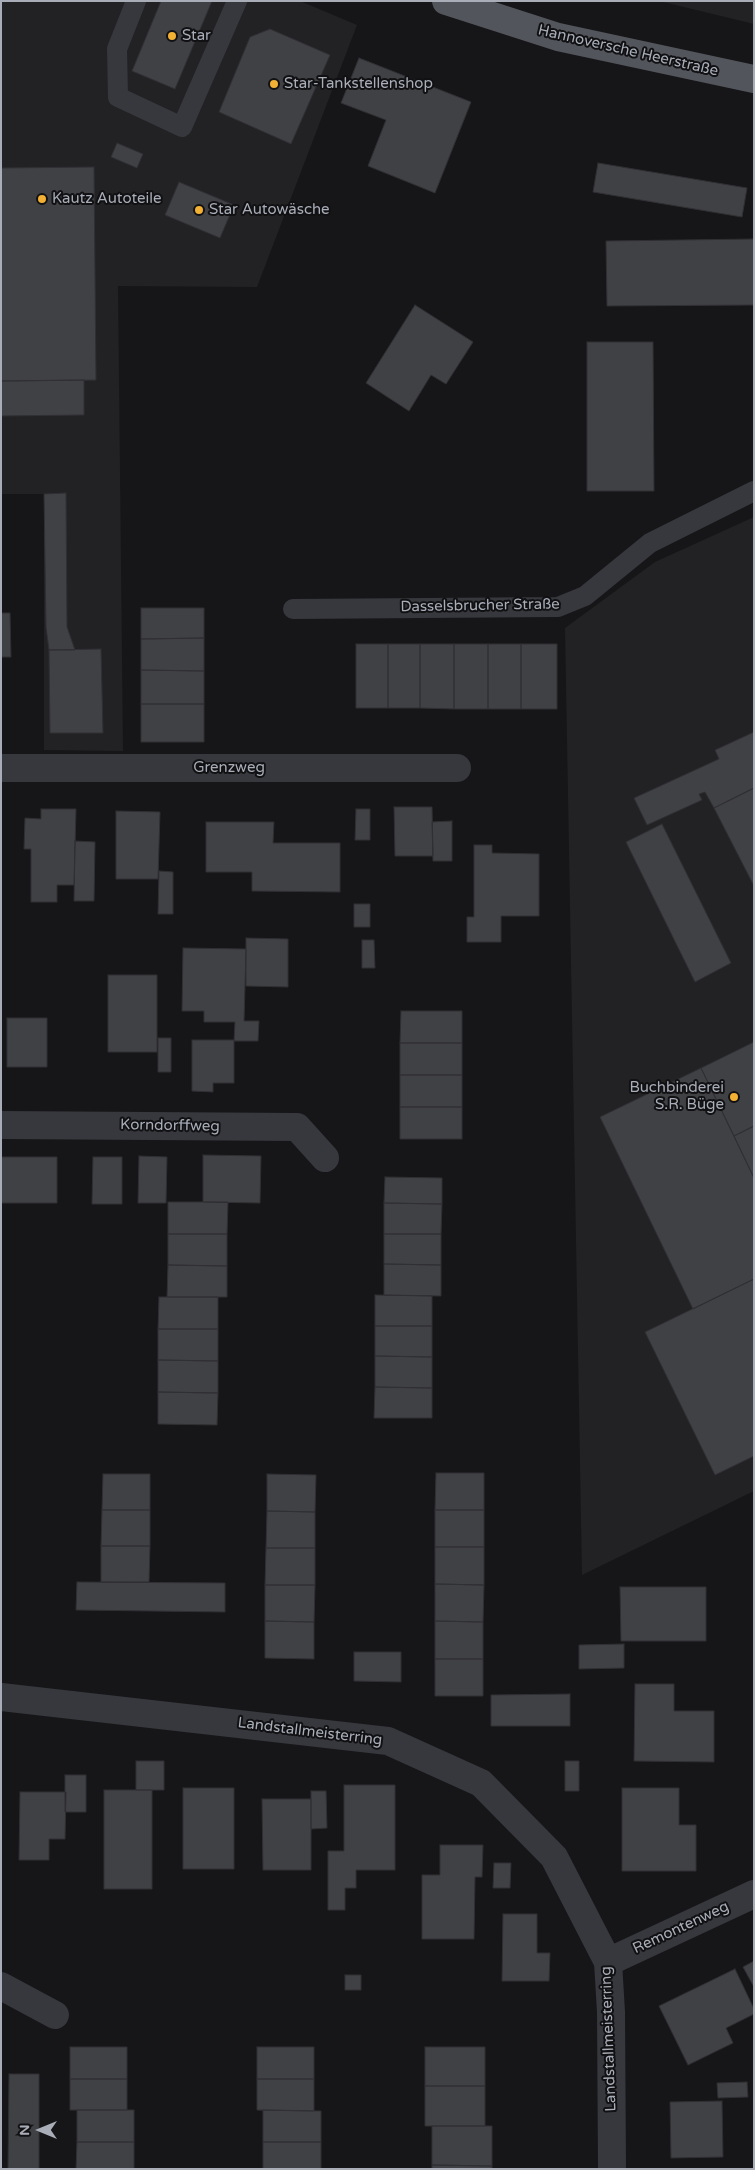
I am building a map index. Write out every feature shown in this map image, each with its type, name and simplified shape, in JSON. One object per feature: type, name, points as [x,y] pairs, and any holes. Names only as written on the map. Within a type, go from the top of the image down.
[{"type":"main road","name":"Hannoversche Heerstraße","points":[[446,1],[558,37],[754,79]]},
{"type":"street","name":"Grenzweg","points":[[1,768],[457,768]]},
{"type":"street","name":"Korndorffweg","points":[[1,1124],[297,1127],[325,1158]]},
{"type":"street","name":"Landstallmeisterring","points":[[1,1697],[388,1741],[481,1782],[554,1857],[608,1962],[611,2012],[612,2169]]},
{"type":"street","name":"Remontenweg","points":[[608,1962],[754,1894]]},
{"type":"street","points":[[1,1986],[55,2015]]},
{"type":"lane","points":[[136,1],[117,49],[118,97],[182,127],[237,1]]},
{"type":"lane","name":"Dasselsbrucher Straße","points":[[292,609],[558,606],[585,596],[650,543],[754,491]]},
{"type":"shaded area","points":[[1,1],[300,1],[357,25],[257,287],[118,286],[123,751],[44,750],[44,494],[1,494]]},
{"type":"shaded area","points":[[659,1],[754,1],[754,24]]},
{"type":"shaded area","points":[[754,517],[754,1491],[582,1575],[565,628],[655,562]]},
{"type":"building","name":"Star","points":[[161,1],[212,1],[175,89],[132,71]]},
{"type":"building","name":"Star-Tankstellenshop","points":[[270,29],[330,55],[291,144],[219,112],[250,37]]},
{"type":"building","points":[[359,58],[471,102],[435,193],[368,166],[386,120],[341,103]]},
{"type":"building","points":[[117,143],[143,154],[137,168],[111,157]]},
{"type":"building","points":[[598,163],[747,188],[742,217],[593,192]]},
{"type":"building","points":[[94,167],[96,380],[1,381],[1,168]]},
{"type":"building","name":"Star Autowäsche","points":[[179,182],[234,205],[220,238],[165,215]]},
{"type":"building","points":[[754,239],[754,305],[607,306],[606,241]]},
{"type":"building","points":[[415,305],[473,342],[446,384],[431,375],[409,411],[366,383]]},
{"type":"building","points":[[587,342],[653,342],[654,491],[587,491]]},
{"type":"building","points":[[84,380],[84,415],[1,416],[1,381]]},
{"type":"building","points":[[66,493],[67,627],[75,650],[49,650],[46,627],[44,494]]},
{"type":"building","points":[[141,608],[204,608],[204,638],[141,639]]},
{"type":"building","points":[[1,613],[10,613],[11,657],[1,657]]},
{"type":"building","points":[[204,638],[204,671],[141,670],[141,639]]},
{"type":"building","points":[[356,644],[388,644],[388,708],[356,708]]},
{"type":"building","points":[[388,644],[420,644],[420,708],[388,708]]},
{"type":"building","points":[[420,644],[454,644],[454,709],[420,708]]},
{"type":"building","points":[[454,644],[488,644],[488,709],[454,709]]},
{"type":"building","points":[[488,644],[521,644],[521,709],[488,709]]},
{"type":"building","points":[[521,644],[557,644],[557,709],[521,709]]},
{"type":"building","points":[[101,649],[103,733],[50,733],[49,650]]},
{"type":"building","points":[[141,670],[204,671],[204,704],[141,704]]},
{"type":"building","points":[[141,704],[204,704],[204,742],[141,742]]},
{"type":"building","points":[[754,732],[754,788],[714,808],[705,792],[699,794],[702,800],[647,825],[634,798],[719,759],[715,750]]},
{"type":"building","points":[[754,788],[754,886],[714,808]]},
{"type":"building","points":[[394,807],[432,807],[433,856],[395,856]]},
{"type":"building","points":[[41,809],[76,809],[74,885],[57,885],[57,902],[31,902],[31,849],[24,849],[25,818],[41,819]]},
{"type":"building","points":[[356,809],[370,809],[370,840],[355,840]]},
{"type":"building","points":[[116,811],[160,812],[158,879],[116,879]]},
{"type":"building","points":[[452,821],[452,861],[433,861],[432,822]]},
{"type":"building","points":[[206,822],[274,822],[273,843],[340,843],[340,892],[252,891],[252,872],[206,872]]},
{"type":"building","points":[[662,824],[731,963],[695,982],[626,842]]},
{"type":"building","points":[[75,841],[95,842],[94,901],[74,901]]},
{"type":"building","points":[[474,845],[492,845],[492,853],[539,854],[539,916],[501,916],[501,942],[467,942],[467,917],[474,917]]},
{"type":"building","points":[[159,871],[173,872],[173,914],[158,914]]},
{"type":"building","points":[[354,904],[370,904],[370,927],[354,927]]},
{"type":"building","points":[[246,938],[288,939],[288,987],[246,986]]},
{"type":"building","points":[[362,940],[374,940],[375,968],[362,968]]},
{"type":"building","points":[[183,948],[246,949],[244,1021],[259,1021],[258,1041],[234,1041],[235,1022],[204,1022],[204,1011],[182,1011]]},
{"type":"building","points":[[108,975],[157,975],[157,1052],[108,1052]]},
{"type":"building","points":[[401,1011],[462,1011],[462,1043],[400,1043]]},
{"type":"building","points":[[7,1018],[47,1018],[47,1067],[7,1067]]},
{"type":"building","points":[[158,1038],[171,1038],[171,1072],[158,1072]]},
{"type":"building","points":[[192,1040],[234,1040],[234,1083],[213,1083],[213,1092],[192,1091]]},
{"type":"building","name":"Buchbinderei S.R. Büge","points":[[754,1042],[754,1126],[734,1136],[701,1068]]},
{"type":"building","points":[[400,1043],[462,1043],[462,1075],[400,1075]]},
{"type":"building","points":[[701,1068],[754,1178],[754,1279],[693,1309],[600,1117]]},
{"type":"building","points":[[400,1075],[462,1075],[462,1107],[400,1107]]},
{"type":"building","points":[[400,1107],[462,1107],[462,1139],[400,1139]]},
{"type":"building","points":[[754,1126],[754,1178],[734,1136]]},
{"type":"building","points":[[203,1155],[261,1156],[260,1203],[203,1202]]},
{"type":"building","points":[[139,1156],[167,1157],[166,1203],[138,1203]]},
{"type":"building","points":[[1,1157],[57,1157],[57,1203],[1,1203]]},
{"type":"building","points":[[93,1157],[122,1157],[122,1204],[92,1204]]},
{"type":"building","points":[[385,1177],[442,1178],[442,1204],[384,1203]]},
{"type":"building","points":[[168,1202],[228,1202],[227,1234],[168,1234]]},
{"type":"building","points":[[384,1203],[442,1204],[441,1234],[384,1234]]},
{"type":"building","points":[[168,1234],[227,1234],[227,1266],[168,1265]]},
{"type":"building","points":[[384,1234],[441,1234],[441,1265],[384,1264]]},
{"type":"building","points":[[384,1264],[441,1265],[441,1296],[384,1295]]},
{"type":"building","points":[[168,1265],[227,1266],[227,1297],[167,1297]]},
{"type":"building","points":[[754,1279],[754,1456],[715,1475],[645,1332]]},
{"type":"building","points":[[375,1295],[432,1296],[432,1326],[375,1326]]},
{"type":"building","points":[[159,1297],[218,1297],[218,1329],[158,1329]]},
{"type":"building","points":[[375,1326],[432,1326],[432,1357],[375,1356]]},
{"type":"building","points":[[158,1329],[218,1329],[218,1361],[158,1360]]},
{"type":"building","points":[[375,1356],[432,1357],[432,1388],[375,1387]]},
{"type":"building","points":[[158,1360],[218,1361],[218,1393],[158,1392]]},
{"type":"building","points":[[375,1387],[432,1388],[432,1418],[374,1418]]},
{"type":"building","points":[[158,1392],[218,1393],[217,1425],[158,1424]]},
{"type":"building","points":[[436,1473],[484,1473],[484,1510],[435,1510]]},
{"type":"building","points":[[103,1474],[150,1474],[150,1510],[102,1510]]},
{"type":"building","points":[[267,1474],[316,1475],[315,1512],[267,1511]]},
{"type":"building","points":[[102,1510],[150,1510],[150,1546],[101,1546]]},
{"type":"building","points":[[435,1510],[484,1510],[484,1547],[435,1547]]},
{"type":"building","points":[[267,1511],[315,1512],[315,1548],[266,1548]]},
{"type":"building","points":[[101,1546],[150,1546],[149,1582],[101,1582]]},
{"type":"building","points":[[435,1547],[484,1547],[484,1585],[435,1584]]},
{"type":"building","points":[[266,1548],[315,1548],[315,1585],[265,1585]]},
{"type":"building","points":[[77,1582],[225,1583],[225,1612],[76,1610]]},
{"type":"building","points":[[435,1584],[484,1585],[483,1622],[435,1621]]},
{"type":"building","points":[[265,1585],[315,1585],[314,1622],[265,1621]]},
{"type":"building","points":[[620,1587],[706,1587],[706,1641],[621,1641]]},
{"type":"building","points":[[265,1621],[314,1622],[314,1659],[265,1658]]},
{"type":"building","points":[[435,1621],[483,1622],[483,1659],[435,1659]]},
{"type":"building","points":[[624,1644],[624,1668],[579,1669],[579,1645]]},
{"type":"building","points":[[354,1652],[401,1652],[401,1682],[354,1681]]},
{"type":"building","points":[[435,1659],[483,1659],[483,1696],[435,1696]]},
{"type":"building","points":[[635,1684],[674,1684],[674,1711],[714,1711],[714,1762],[634,1761]]},
{"type":"building","points":[[570,1694],[570,1726],[491,1726],[491,1695]]},
{"type":"building","points":[[136,1761],[164,1761],[164,1790],[136,1790]]},
{"type":"building","points":[[565,1761],[579,1761],[579,1791],[565,1791]]},
{"type":"building","points":[[65,1775],[86,1775],[86,1812],[65,1812]]},
{"type":"building","points":[[344,1785],[395,1785],[395,1870],[356,1870],[356,1888],[345,1888],[345,1910],[328,1910],[328,1851],[344,1851]]},
{"type":"building","points":[[183,1788],[234,1788],[234,1869],[183,1869]]},
{"type":"building","points":[[622,1788],[679,1788],[679,1825],[696,1825],[696,1871],[622,1871]]},
{"type":"building","points":[[104,1790],[152,1790],[152,1889],[104,1889]]},
{"type":"building","points":[[311,1791],[326,1791],[327,1828],[311,1829]]},
{"type":"building","points":[[20,1792],[66,1792],[65,1839],[49,1839],[49,1860],[19,1860]]},
{"type":"building","points":[[262,1799],[311,1799],[311,1870],[263,1870]]},
{"type":"building","points":[[440,1845],[483,1845],[482,1877],[475,1877],[474,1939],[422,1939],[422,1875],[440,1875]]},
{"type":"building","points":[[494,1863],[511,1863],[510,1888],[493,1888]]},
{"type":"building","points":[[503,1914],[537,1914],[537,1953],[550,1953],[549,1981],[502,1981]]},
{"type":"building","points":[[754,1961],[754,1987],[743,1967]]},
{"type":"building","points":[[735,1969],[754,2009],[754,2014],[726,2028],[733,2043],[688,2065],[659,2006]]},
{"type":"building","points":[[345,1975],[361,1975],[361,1990],[345,1990]]},
{"type":"building","points":[[70,2047],[127,2047],[127,2079],[70,2079]]},
{"type":"building","points":[[257,2047],[314,2047],[314,2079],[257,2079]]},
{"type":"building","points":[[425,2047],[485,2047],[485,2086],[425,2086]]},
{"type":"building","points":[[9,2074],[39,2074],[39,2169],[8,2169]]},
{"type":"building","points":[[70,2079],[127,2079],[127,2110],[70,2110]]},
{"type":"building","points":[[257,2079],[314,2079],[314,2111],[257,2110]]},
{"type":"building","points":[[747,2082],[748,2097],[718,2098],[717,2083]]},
{"type":"building","points":[[425,2086],[485,2086],[485,2126],[425,2126]]},
{"type":"building","points":[[722,2101],[723,2157],[671,2158],[670,2102]]},
{"type":"building","points":[[77,2110],[134,2110],[134,2142],[77,2142]]},
{"type":"building","points":[[263,2110],[321,2111],[321,2142],[263,2142]]},
{"type":"building","points":[[432,2126],[492,2126],[492,2166],[432,2165]]},
{"type":"building","points":[[77,2142],[134,2142],[134,2169],[76,2169]]},
{"type":"building","points":[[263,2142],[321,2142],[321,2169],[263,2169]]},
{"type":"building","points":[[432,2165],[492,2166],[492,2169],[432,2169]]},
{"type":"place","name":"Star","points":[[172,36]]},
{"type":"place","name":"Star-Tankstellenshop","points":[[274,84]]},
{"type":"place","name":"Kautz Autoteile","points":[[42,199]]},
{"type":"place","name":"Star Autowäsche","points":[[199,210]]},
{"type":"place","name":"Buchbinderei S.R. Büge","points":[[734,1097]]}]
